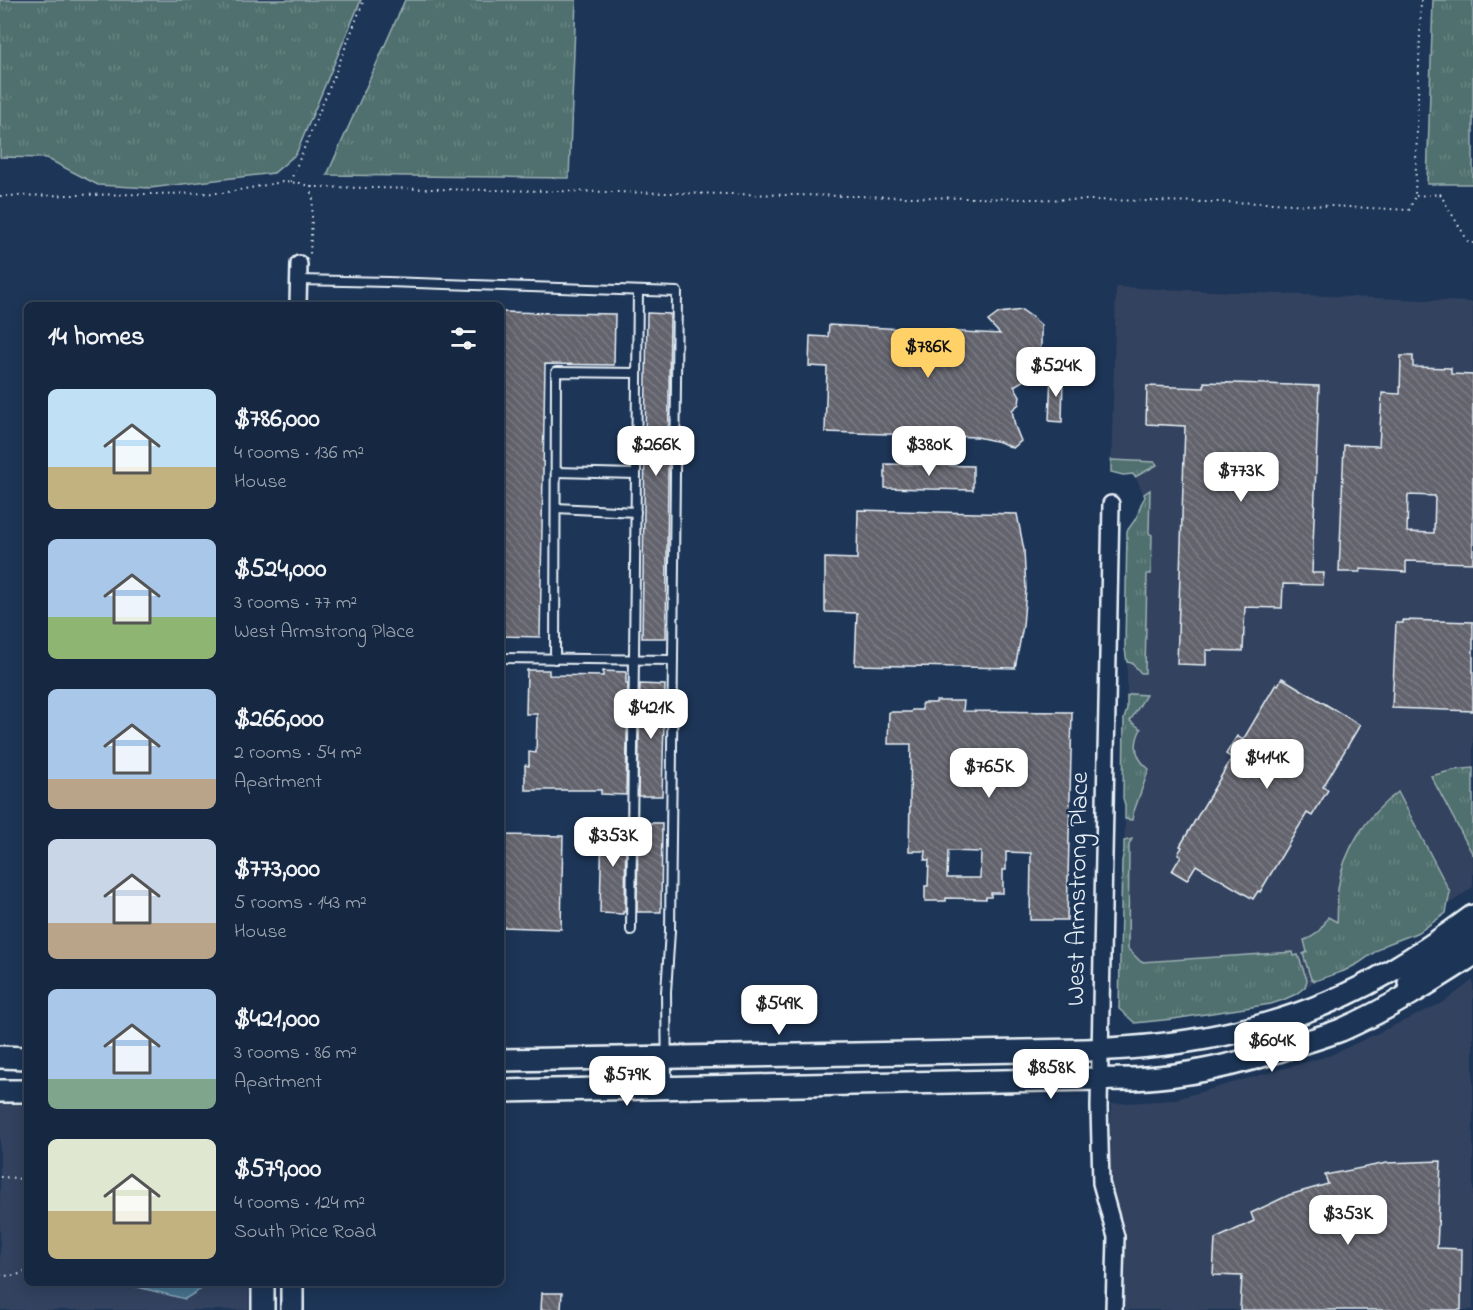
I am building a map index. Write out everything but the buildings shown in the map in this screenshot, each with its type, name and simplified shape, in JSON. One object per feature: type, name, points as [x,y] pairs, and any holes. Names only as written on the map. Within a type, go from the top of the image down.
[{"type":"main road","points":[[504,1060],[1100,1050],[1181,1043],[1228,1035],[1282,1020],[1333,1000],[1388,973],[1438,942],[1473,916]]},
{"type":"main road","points":[[1383,1009],[1419,973],[1473,936]]},
{"type":"main road","points":[[504,1091],[1124,1079],[1174,1075],[1235,1064],[1341,1030],[1424,986],[1473,955]]},
{"type":"main road","points":[[0,1057],[24,1058]]},
{"type":"main road","points":[[0,1091],[24,1091]]},
{"type":"main road","points":[[263,1286],[263,1310]]},
{"type":"main road","points":[[292,1286],[292,1310]]},
{"type":"street","points":[[298,302],[299,272]]},
{"type":"street","name":"West Armstrong Place","points":[[1111,504],[1099,1161],[1101,1183],[1116,1237],[1114,1310]]},
{"type":"lane","points":[[299,272],[388,282],[677,292],[670,931],[666,992],[668,1087]]},
{"type":"lane","points":[[631,930],[638,291]]},
{"type":"lane","points":[[555,658],[556,372],[637,373]]},
{"type":"lane","points":[[556,472],[636,474]]},
{"type":"lane","points":[[556,508],[636,512]]},
{"type":"lane","points":[[504,658],[673,660]]},
{"type":"path","points":[[290,182],[364,0]]},
{"type":"path","points":[[0,196],[223,193],[290,182],[311,187],[1260,202],[1409,210],[1415,196],[1421,0]]},
{"type":"path","points":[[299,272],[304,271],[310,261],[313,200],[311,187]]},
{"type":"path","points":[[1415,196],[1440,194],[1469,243],[1473,243]]},
{"type":"path","points":[[0,1177],[24,1181]]},
{"type":"path","points":[[0,1275],[24,1272]]},
{"type":"shaded area","points":[[1116,287],[1473,302],[1473,887],[1448,905],[1446,913],[1419,932],[1385,945],[1351,968],[1315,981],[1283,1000],[1271,1004],[1135,1023],[1119,1009],[1125,819],[1124,719],[1127,709],[1125,649],[1127,531],[1137,517],[1145,497],[1134,474],[1123,475],[1111,472]]},
{"type":"shaded area","points":[[1473,980],[1473,1310],[1106,1310],[1111,1104],[1172,1100],[1331,1055],[1444,1002]]},
{"type":"shaded area","points":[[0,1103],[24,1103],[24,1286],[249,1286],[249,1310],[0,1310]]},
{"type":"shaded area","points":[[134,1286],[206,1286],[185,1299]]},
{"type":"green space","points":[[0,0],[361,0],[296,154],[274,173],[150,188],[98,185],[46,158],[0,157]]},
{"type":"green space","points":[[405,0],[576,0],[569,178],[327,175]]},
{"type":"green space","points":[[1433,0],[1473,0],[1473,184],[1427,184]]},
{"type":"green space","points":[[1111,460],[1155,462],[1157,465],[1135,477],[1133,474],[1123,475],[1111,472]]},
{"type":"green space","points":[[1150,490],[1151,574],[1147,574],[1145,673],[1141,673],[1132,663],[1127,662],[1125,649],[1127,531],[1137,517],[1145,497],[1144,494]]},
{"type":"green space","points":[[1146,695],[1130,721],[1141,729],[1136,745],[1138,755],[1149,769],[1132,820],[1125,819],[1123,798],[1124,719],[1127,696]]},
{"type":"green space","points":[[1473,768],[1473,855],[1431,776]]},
{"type":"green space","points":[[1398,792],[1450,892],[1446,913],[1419,932],[1385,945],[1344,971],[1315,981],[1311,979],[1303,954],[1307,952],[1304,940],[1312,937],[1328,917],[1337,922],[1338,889],[1351,847],[1376,811]]},
{"type":"green space","points":[[1132,839],[1129,845],[1128,949],[1141,962],[1293,952],[1294,956],[1298,955],[1307,980],[1305,987],[1296,994],[1271,1004],[1135,1023],[1119,1009],[1122,861],[1124,841]]}]
